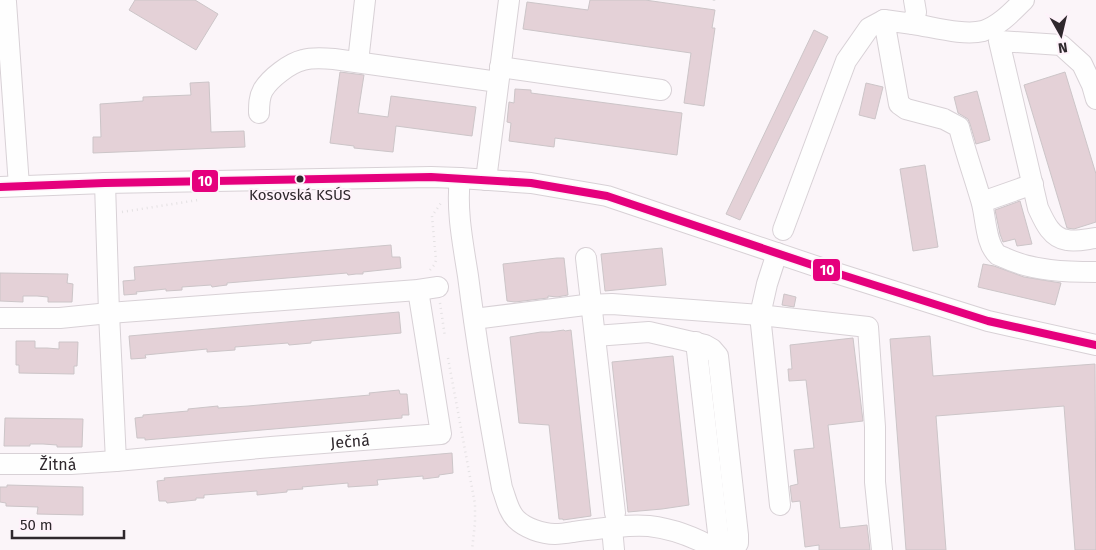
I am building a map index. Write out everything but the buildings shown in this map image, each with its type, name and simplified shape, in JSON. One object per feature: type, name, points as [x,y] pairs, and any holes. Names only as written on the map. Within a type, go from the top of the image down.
[{"type":"street","points":[[358,62],[365,0]]},
{"type":"street","points":[[486,180],[509,0]]},
{"type":"street","points":[[913,24],[916,12],[914,0]]},
{"type":"street","points":[[783,230],[846,61],[869,28],[884,20],[972,33],[997,24],[1012,13],[1024,0]]},
{"type":"street","points":[[6,2],[10,186],[431,177],[531,183],[607,196],[777,254],[988,321],[1096,345]]},
{"type":"street","points":[[884,20],[899,104],[906,109],[944,119],[958,127],[982,202],[988,234],[993,248],[998,254],[1012,261],[1031,266],[1072,272],[1096,272]]},
{"type":"street","points":[[1096,98],[1082,64],[1061,45],[999,41],[1038,208],[1045,223],[1058,238],[1068,241],[1096,238]]},
{"type":"street","points":[[260,113],[263,90],[274,78],[287,67],[302,60],[316,58],[661,90]]},
{"type":"street","points":[[460,178],[460,215],[474,319],[501,479],[510,509],[516,518],[535,530],[553,534],[613,521],[669,529],[691,536],[718,550]]},
{"type":"street","points":[[105,183],[116,461]]},
{"type":"street","points":[[982,202],[1033,184]]},
{"type":"street","points":[[777,254],[766,284],[760,315],[780,505]]},
{"type":"street","points":[[586,258],[613,521],[614,550]]},
{"type":"street","points":[[0,318],[55,318],[428,288]]},
{"type":"street","name":"Ječná","points":[[116,461],[441,434],[428,288]]},
{"type":"street","points":[[474,319],[612,304],[760,315],[868,326],[875,427],[874,482],[882,550]]},
{"type":"street","points":[[595,336],[649,332],[705,345],[718,356],[738,535],[738,543],[734,550]]},
{"type":"street","points":[[696,342],[718,550]]},
{"type":"street","name":"Žitná","points":[[0,464],[71,464],[116,461]]},
{"type":"path","points":[[441,202],[432,216],[435,264],[418,284],[428,288],[445,340]]},
{"type":"path","points":[[446,349],[475,504],[472,550]]},
{"type":"transit line","name":"10","points":[[0,187],[105,183],[431,177],[531,183],[607,196],[836,273],[988,321],[1096,345]]},
{"type":"place","name":"Kosovská KSÚS","points":[[300,179]]}]
